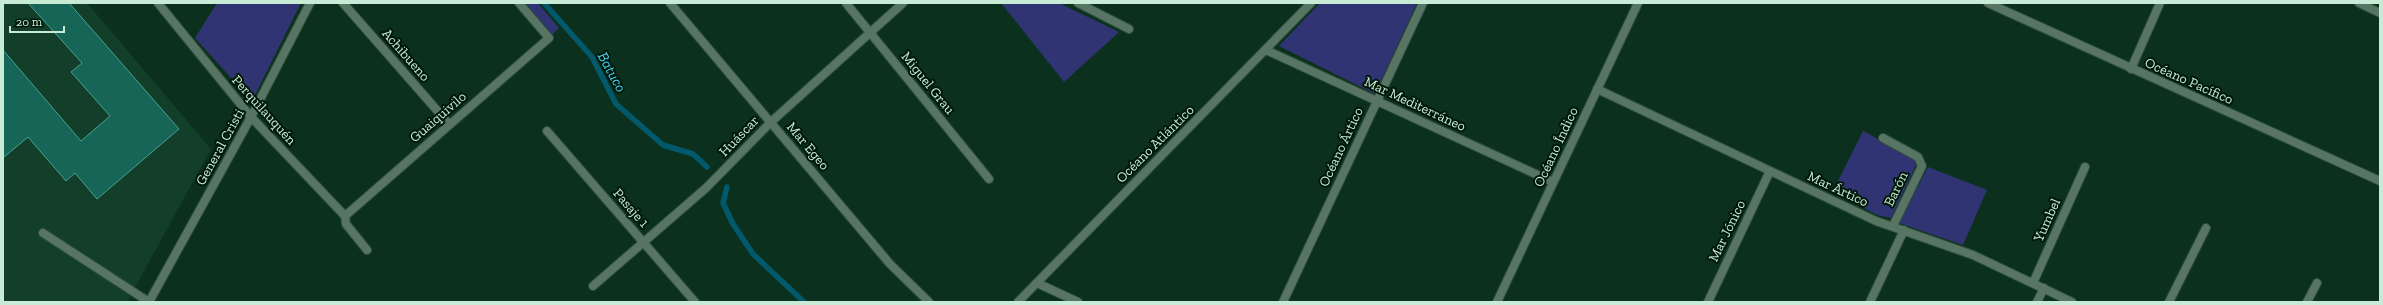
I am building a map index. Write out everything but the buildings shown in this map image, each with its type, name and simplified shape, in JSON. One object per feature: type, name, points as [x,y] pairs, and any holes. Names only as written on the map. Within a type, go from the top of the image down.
[{"type":"street","name":"Perquilauquén","points":[[158,3],[251,117],[345,216],[346,224],[367,250]]},
{"type":"street","name":"General Cristi","points":[[149,302],[251,117],[310,3]]},
{"type":"street","name":"Achibueno","points":[[343,3],[449,124]]},
{"type":"street","name":"Guaiquivilo","points":[[345,216],[549,38],[519,3]]},
{"type":"street","name":"Mar Egeo","points":[[670,3],[890,264],[929,302]]},
{"type":"street","name":"Miguel Grau","points":[[846,3],[989,178]]},
{"type":"street","name":"Huáscar","points":[[593,286],[706,188],[771,122],[902,3]]},
{"type":"street","points":[[1078,3],[1129,29]]},
{"type":"street","name":"Océano Atlántico","points":[[1018,302],[1311,3]]},
{"type":"street","name":"Océano Ártico","points":[[1284,302],[1423,3]]},
{"type":"street","name":"Océano Índico","points":[[1497,302],[1638,3]]},
{"type":"street","name":"Océano Pacífico","points":[[1988,3],[2380,181]]},
{"type":"street","points":[[2131,69],[2160,3]]},
{"type":"street","points":[[2359,3],[2380,13]]},
{"type":"street","name":"Mar Mediterráneo","points":[[1266,50],[1553,182]]},
{"type":"street","name":"Mar Ártico","points":[[1597,89],[1876,221],[1973,255],[2072,302]]},
{"type":"street","name":"Pasaje 1","points":[[547,131],[695,302]]},
{"type":"street","name":"Barón","points":[[1883,138],[1918,157],[1922,166],[1892,226]]},
{"type":"street","name":"Yumbel","points":[[2033,283],[2085,167]]},
{"type":"street","name":"Mar Jónico","points":[[1708,302],[1770,171]]},
{"type":"street","points":[[2170,302],[2206,228]]},
{"type":"street","points":[[1870,302],[1904,230]]},
{"type":"street","points":[[43,233],[149,302]]},
{"type":"street","points":[[1036,283],[1078,302]]},
{"type":"street","points":[[2307,302],[2317,283]]},
{"type":"street","points":[[2037,302],[2044,288]]},
{"type":"shaded area","points":[[3,3],[87,3],[211,149],[127,302],[3,302]]},
{"type":"shaded area","points":[[217,3],[301,3],[252,101],[195,38]]},
{"type":"shaded area","points":[[525,3],[538,3],[559,28],[552,35]]},
{"type":"shaded area","points":[[1001,3],[1059,3],[1119,32],[1064,82]]},
{"type":"shaded area","points":[[1320,3],[1417,3],[1375,94],[1279,46]]},
{"type":"shaded area","points":[[1863,131],[1913,158],[1916,165],[1891,218],[1877,215],[1833,191]]},
{"type":"shaded area","points":[[1928,167],[1987,190],[1963,245],[1899,223]]},
{"type":"waterway","name":"Batuco","points":[[544,3],[592,57],[616,104],[663,145],[693,154],[707,167]]},
{"type":"waterway","name":"Batuco","points":[[727,187],[723,203],[733,224],[753,254],[804,302]]}]
